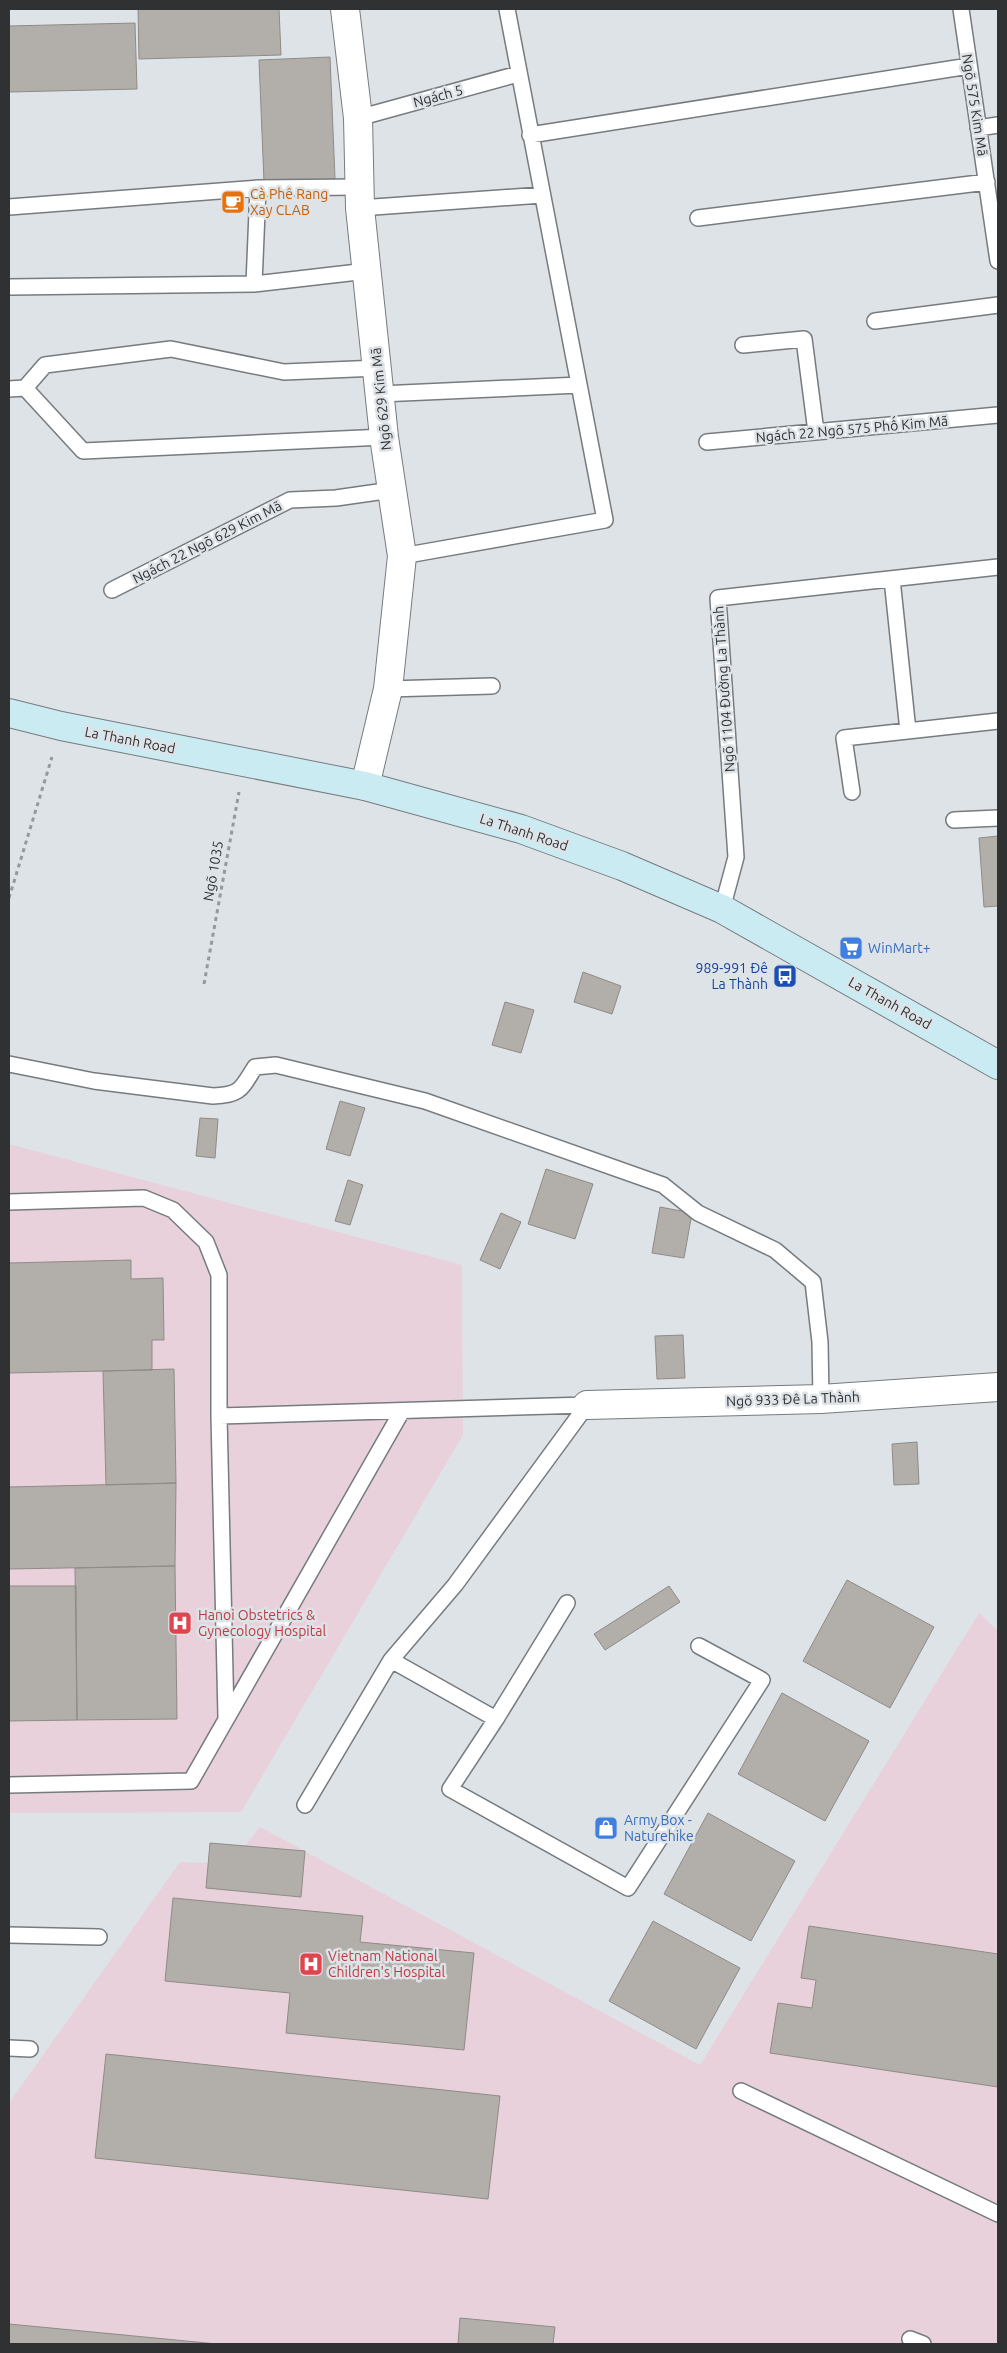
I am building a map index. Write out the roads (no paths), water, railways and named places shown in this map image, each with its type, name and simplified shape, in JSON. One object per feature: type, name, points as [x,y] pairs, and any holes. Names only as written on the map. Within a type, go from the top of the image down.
[{"type":"main road","name":"La Thanh Road","points":[[9,713],[61,726],[365,786],[521,830],[622,866],[722,909],[998,1065]]},
{"type":"street","name":"Ngõ 629 Kim Mã","points":[[345,9],[358,118],[359,197],[384,437],[402,556],[388,689],[365,786]]},
{"type":"street","name":"Ngõ 933 Đê La Thành","points":[[587,1405],[821,1399],[998,1387]]},
{"type":"lane","points":[[402,556],[605,520],[507,9]]},
{"type":"lane","name":"Ngõ 575 Kim Mã","points":[[961,9],[998,261]]},
{"type":"lane","points":[[530,135],[969,66]]},
{"type":"lane","name":"Ngách 5","points":[[358,118],[518,74]]},
{"type":"lane","points":[[978,128],[998,125]]},
{"type":"lane","points":[[698,218],[987,182]]},
{"type":"lane","points":[[9,207],[258,188],[359,197],[542,194]]},
{"type":"lane","points":[[254,284],[258,188]]},
{"type":"lane","points":[[9,287],[254,284],[367,271]]},
{"type":"lane","points":[[875,321],[998,305]]},
{"type":"lane","points":[[743,345],[804,339],[816,432]]},
{"type":"lane","points":[[9,389],[25,388],[46,365],[171,349],[284,372],[379,381],[579,385]]},
{"type":"lane","points":[[25,388],[83,451],[384,437]]},
{"type":"lane","name":"Ngách 22 Ngõ 575 Phố Kim Mã","points":[[707,442],[998,415]]},
{"type":"lane","name":"Ngách 22 Ngõ 629 Kim Mã","points":[[112,590],[290,500],[336,498],[392,490]]},
{"type":"lane","name":"Ngõ 1104 Đường La Thành","points":[[722,909],[736,857],[718,598],[998,567]]},
{"type":"lane","points":[[892,579],[908,731]]},
{"type":"lane","points":[[388,689],[492,686]]},
{"type":"lane","points":[[852,792],[844,738],[998,721]]},
{"type":"lane","points":[[954,820],[998,818]]},
{"type":"lane","points":[[9,1064],[94,1081],[213,1096],[230,1096],[241,1089],[255,1067],[276,1065],[425,1101],[663,1185],[698,1213],[775,1250],[813,1282],[820,1342],[821,1399]]},
{"type":"lane","points":[[9,1202],[144,1198],[174,1210],[206,1242],[220,1275],[219,1416],[226,1717]]},
{"type":"lane","points":[[219,1416],[587,1405]]},
{"type":"lane","points":[[305,1805],[391,1660],[455,1585],[587,1405]]},
{"type":"lane","points":[[9,1785],[190,1781],[402,1411]]},
{"type":"lane","points":[[567,1603],[450,1789],[628,1888],[762,1680],[699,1646]]},
{"type":"lane","points":[[391,1660],[496,1718]]},
{"type":"lane","points":[[9,1935],[99,1937]]},
{"type":"lane","points":[[9,2048],[30,2050]]},
{"type":"lane","points":[[741,2091],[998,2214]]},
{"type":"place","name":"Cà Phê Rang Xay CLAB","points":[[233,202]]},
{"type":"place","name":"WinMart+","points":[[851,948]]},
{"type":"place","name":"989-991 Đê La Thành","points":[[785,976]]},
{"type":"place","name":"Hanoi Obstetrics & Gynecology Hospital","points":[[180,1623]]},
{"type":"place","name":"Army Box - Naturehike","points":[[606,1828]]},
{"type":"place","name":"Vietnam National Children's Hospital","points":[[311,1964]]}]
